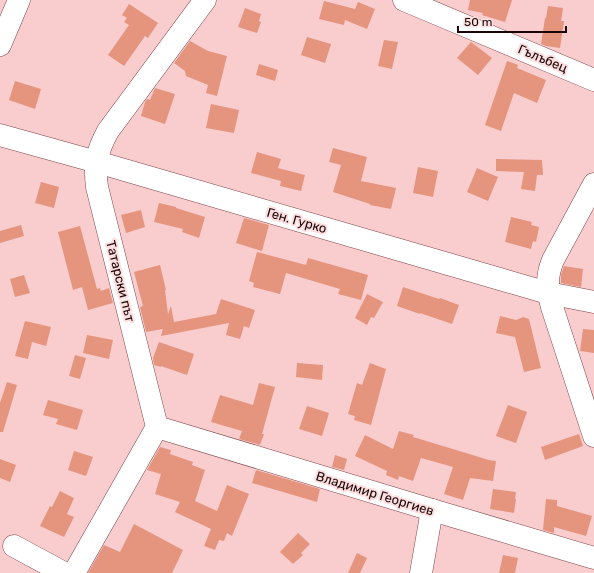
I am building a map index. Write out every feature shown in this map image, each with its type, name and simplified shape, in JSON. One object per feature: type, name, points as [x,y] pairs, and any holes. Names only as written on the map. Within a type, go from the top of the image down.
[{"type":"street","points":[[0,45],[20,0]]},
{"type":"street","name":"Татарски път","points":[[157,426],[97,187],[95,173],[100,146],[108,131],[205,0]]},
{"type":"street","name":"Гълъбец","points":[[404,0],[594,80]]},
{"type":"street","name":"Ген. Гурко","points":[[0,135],[548,293],[594,302]]},
{"type":"street","points":[[594,184],[553,260],[549,269],[548,280],[548,293],[594,436]]},
{"type":"street","points":[[74,573],[157,426]]},
{"type":"street","name":"Владимир Георгиев","points":[[157,426],[594,558]]},
{"type":"street","points":[[421,573],[432,510]]},
{"type":"street","points":[[14,546],[64,573]]},
{"type":"building","points":[[470,0],[512,0],[505,22],[482,15],[483,13],[468,10]]},
{"type":"building","points":[[324,1],[355,9],[358,2],[375,9],[367,29],[345,20],[344,25],[319,19]]},
{"type":"building","points":[[129,4],[158,23],[148,38],[145,36],[124,66],[108,55],[129,25],[124,22],[127,18],[122,15]]},
{"type":"building","points":[[548,6],[563,8],[561,21],[564,21],[560,48],[541,44]]},
{"type":"building","points":[[245,8],[261,14],[259,21],[261,22],[257,33],[238,27]]},
{"type":"building","points":[[307,37],[331,44],[325,63],[301,55]]},
{"type":"building","points":[[384,40],[398,42],[392,69],[378,66]]},
{"type":"building","points":[[190,41],[208,51],[227,56],[217,96],[206,93],[208,85],[186,76],[185,71],[174,63]]},
{"type":"building","points":[[471,42],[492,58],[478,75],[457,58]]},
{"type":"building","points":[[507,61],[518,65],[517,68],[546,80],[537,103],[514,93],[501,131],[485,125]]},
{"type":"building","points":[[259,64],[278,70],[275,81],[256,75]]},
{"type":"building","points":[[15,81],[41,89],[35,109],[9,100]]},
{"type":"building","points":[[155,88],[175,94],[165,124],[141,116],[145,102],[147,99],[150,100]]},
{"type":"building","points":[[211,104],[239,110],[234,133],[206,128]]},
{"type":"building","points":[[333,148],[367,157],[361,181],[396,188],[391,209],[370,205],[333,192],[341,165],[329,162]]},
{"type":"building","points":[[257,152],[281,159],[278,168],[305,175],[301,191],[280,186],[281,181],[251,173]]},
{"type":"building","points":[[496,159],[542,160],[543,175],[537,175],[535,191],[521,189],[524,172],[496,171]]},
{"type":"building","points":[[418,167],[438,171],[433,197],[413,193]]},
{"type":"building","points":[[477,168],[498,177],[488,201],[467,192]]},
{"type":"building","points":[[41,182],[59,187],[54,208],[35,203]]},
{"type":"building","points":[[159,203],[205,217],[199,238],[182,232],[183,229],[154,222]]},
{"type":"building","points":[[141,210],[145,227],[126,233],[121,215]]},
{"type":"building","points":[[511,217],[532,222],[531,225],[539,227],[536,242],[533,241],[531,249],[505,242]]},
{"type":"building","points":[[244,218],[269,225],[262,251],[236,243]]},
{"type":"building","points":[[21,225],[24,236],[0,243],[0,231]]},
{"type":"building","points":[[80,226],[97,289],[100,288],[101,291],[109,288],[113,303],[88,310],[82,287],[73,290],[58,232]]},
{"type":"building","points":[[257,252],[306,265],[308,258],[368,275],[361,300],[338,294],[340,289],[286,273],[280,294],[253,287],[254,283],[249,281]]},
{"type":"building","points":[[160,265],[166,290],[168,314],[171,306],[174,322],[216,314],[221,299],[255,310],[249,328],[244,326],[240,339],[226,335],[229,323],[161,336],[163,329],[146,332],[140,307],[143,306],[134,272]]},
{"type":"building","points":[[564,266],[583,269],[581,287],[561,283],[561,275]]},
{"type":"building","points":[[24,275],[30,293],[15,297],[10,279]]},
{"type":"building","points":[[403,287],[459,305],[452,324],[397,306]]},
{"type":"building","points":[[367,294],[383,302],[374,318],[371,317],[367,325],[355,318]]},
{"type":"building","points":[[500,316],[516,320],[523,317],[529,319],[541,368],[524,372],[515,337],[496,333]]},
{"type":"building","points":[[25,321],[51,327],[46,346],[32,342],[28,359],[15,356]]},
{"type":"building","points":[[583,329],[594,330],[594,353],[580,351]]},
{"type":"building","points":[[87,335],[113,340],[109,359],[83,353]]},
{"type":"building","points":[[159,342],[194,354],[187,375],[154,365],[153,358]]},
{"type":"building","points":[[75,355],[86,358],[80,379],[69,376]]},
{"type":"building","points":[[297,363],[323,365],[322,380],[296,377]]},
{"type":"building","points":[[370,363],[386,369],[371,425],[354,420],[355,416],[348,414],[357,383],[362,385]]},
{"type":"building","points":[[7,382],[17,385],[3,432],[0,432],[0,403]]},
{"type":"building","points":[[259,383],[275,387],[260,445],[239,439],[242,431],[211,422],[220,395],[253,405]]},
{"type":"building","points":[[48,400],[83,410],[77,430],[56,424],[58,419],[43,415]]},
{"type":"building","points":[[508,405],[527,412],[516,443],[496,436]]},
{"type":"building","points":[[307,406],[329,413],[322,436],[299,429]]},
{"type":"building","points":[[399,431],[414,435],[413,437],[496,461],[493,481],[470,478],[463,500],[444,494],[453,467],[421,458],[413,481],[399,476],[398,480],[386,475],[387,471],[355,456],[365,435],[393,449]]},
{"type":"building","points":[[579,434],[583,446],[545,460],[541,447]]},
{"type":"building","points":[[160,447],[171,450],[170,454],[193,462],[192,465],[205,470],[195,501],[217,511],[227,485],[249,494],[232,536],[227,533],[224,541],[219,540],[215,550],[204,546],[211,529],[175,512],[180,502],[155,494],[161,474],[147,470]]},
{"type":"building","points":[[74,451],[93,457],[86,476],[68,470]]},
{"type":"building","points":[[335,455],[347,459],[344,470],[332,467]]},
{"type":"building","points":[[0,459],[16,465],[10,482],[0,478]]},
{"type":"building","points":[[256,470],[320,489],[317,502],[252,483]]},
{"type":"building","points":[[493,489],[516,492],[514,513],[490,509]]},
{"type":"building","points":[[60,491],[74,498],[67,514],[74,517],[64,537],[40,526],[50,506],[52,507]]},
{"type":"building","points":[[546,499],[557,500],[557,506],[592,516],[586,536],[554,527],[554,533],[543,530]]},
{"type":"building","points":[[134,524],[183,550],[172,573],[88,573],[104,545],[120,552]]},
{"type":"building","points":[[298,533],[310,544],[301,553],[303,555],[293,564],[280,552]]},
{"type":"building","points":[[357,553],[367,558],[360,573],[348,573]]},
{"type":"building","points":[[503,555],[518,558],[515,573],[499,573]]}]
